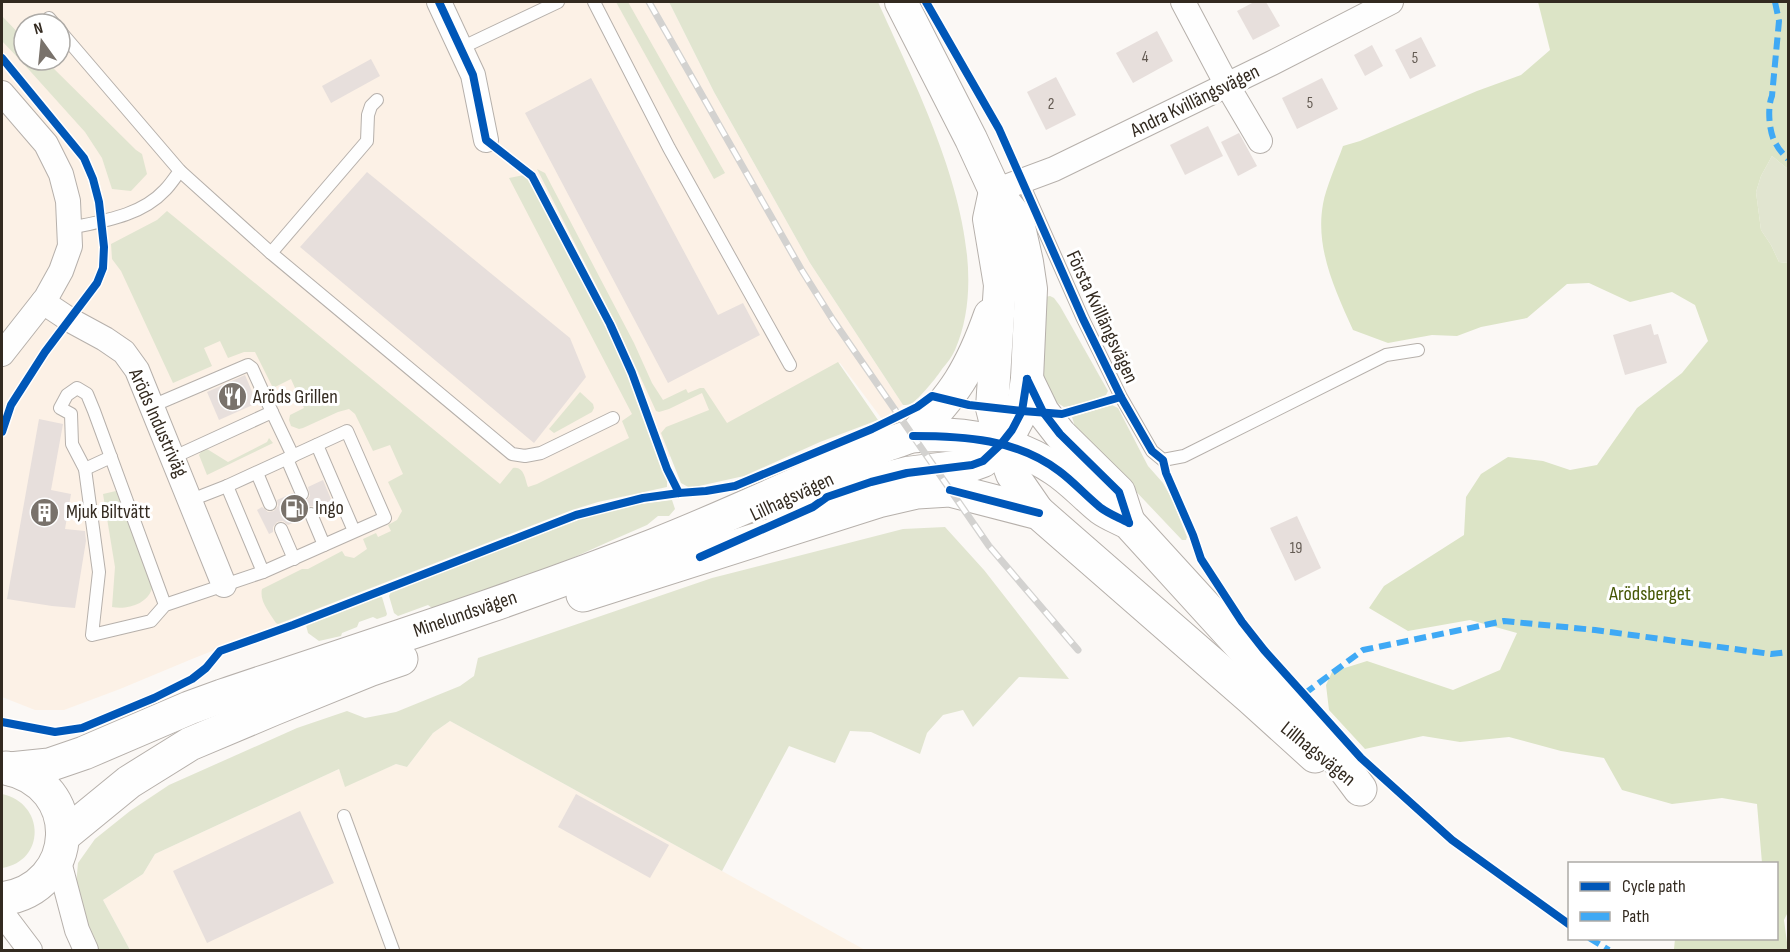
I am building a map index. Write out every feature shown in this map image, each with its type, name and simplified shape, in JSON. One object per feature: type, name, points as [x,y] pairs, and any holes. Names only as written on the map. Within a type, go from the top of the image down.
[{"type":"main road","name":"Lillhagsvägen","points":[[913,436],[978,438],[1033,455],[1057,470],[1102,509],[1129,523],[1286,695],[1319,734],[1360,789],[1317,758],[1039,513],[950,490]]},
{"type":"main road","name":"Minelundsvägen","points":[[6,769],[49,765],[84,753],[222,696],[555,583],[656,545],[837,465],[913,436]]},
{"type":"main road","name":"Minelundsvägen","points":[[60,847],[129,782],[190,744],[369,670],[601,589],[878,501],[917,492],[950,490]]},
{"type":"main road","name":"Minelundsvägen","points":[[2,899],[26,892],[36,886],[52,869],[60,847],[60,813],[49,793],[32,777],[6,769]]},
{"type":"street","points":[[439,2],[473,75],[486,140]]},
{"type":"street","name":"Lillhagsvägen","points":[[700,557],[813,507],[827,497],[871,482],[907,473],[972,465],[983,461],[1001,444],[1022,411],[1027,379],[1031,289],[1027,262],[1008,186],[971,139],[901,2]]},
{"type":"street","points":[[1183,2],[1260,141]]},
{"type":"street","name":"Andra Kvillängsvägen","points":[[1008,186],[1054,169],[1391,2]]},
{"type":"street","points":[[2,354],[43,302],[61,271],[70,246],[68,201],[61,174],[46,144],[5,103]]},
{"type":"street","name":"Lillhagsvägen","points":[[1008,186],[988,219],[1000,285],[992,408],[1001,444],[1012,474],[1039,513]]},
{"type":"street","points":[[913,436],[934,416],[963,378],[978,346],[1000,285]]},
{"type":"street","name":"Aröds Industriväg","points":[[43,302],[124,352],[137,369],[224,585]]},
{"type":"street","name":"Lillhagsvägen","points":[[1027,379],[1043,412],[1060,434],[1119,492],[1129,523]]},
{"type":"street","points":[[60,847],[77,930],[86,951]]},
{"type":"street","points":[[2,913],[30,951]]},
{"type":"lane","points":[[461,48],[558,2]]},
{"type":"lane","points":[[594,2],[669,148],[790,365]]},
{"type":"lane","points":[[72,45],[180,171],[271,253],[512,454],[525,456],[541,453],[613,418]]},
{"type":"lane","points":[[271,253],[368,141],[368,115],[371,106],[377,100]]},
{"type":"lane","points":[[70,228],[123,217],[164,192],[180,171]]},
{"type":"lane","name":"Första Kvillängsvägen","points":[[1008,186],[1083,318],[1121,398],[1152,451],[1163,460],[1184,456],[1386,355],[1418,350]]},
{"type":"lane","points":[[152,406],[248,365],[252,368],[272,412],[302,494]]},
{"type":"lane","points":[[165,605],[87,394],[77,388],[67,395],[60,408],[71,414],[72,444],[85,469],[99,572],[92,635],[151,621],[165,605],[263,572],[385,518],[347,431],[257,473],[191,500]]},
{"type":"lane","points":[[174,457],[272,412]]},
{"type":"lane","points":[[317,445],[354,531]]},
{"type":"lane","points":[[85,469],[111,457]]},
{"type":"lane","points":[[257,473],[270,504]]},
{"type":"lane","points":[[227,486],[263,572]]},
{"type":"lane","points":[[311,514],[324,545]]},
{"type":"lane","points":[[281,529],[294,559]]},
{"type":"lane","points":[[344,816],[393,951]]},
{"type":"shaded area","points":[[2,2],[669,2],[714,92],[810,263],[903,405],[882,419],[840,363],[593,499],[120,689],[64,710],[35,710],[2,697]]},
{"type":"shaded area","points":[[450,721],[865,950],[130,950],[103,900],[143,874],[155,854],[339,769],[345,786],[396,764],[407,767],[433,733]]},
{"type":"green space","points":[[616,2],[628,2],[725,173],[714,179]]},
{"type":"green space","points":[[669,2],[878,2],[933,126],[961,219],[968,265],[966,309],[955,350],[932,382],[909,405],[903,405],[810,263],[714,92]]},
{"type":"green space","name":"Arödsberget","points":[[1538,2],[1788,2],[1788,169],[1772,156],[1761,176],[1756,192],[1761,230],[1779,262],[1788,263],[1788,912],[1784,920],[1788,950],[1674,949],[1675,940],[1778,940],[1778,862],[1762,862],[1757,804],[1722,798],[1672,804],[1622,790],[1604,758],[1561,751],[1509,737],[1460,742],[1423,736],[1365,749],[1329,710],[1326,685],[1332,672],[1367,661],[1453,690],[1500,670],[1517,633],[1470,620],[1408,631],[1369,608],[1384,586],[1464,535],[1466,497],[1481,474],[1508,457],[1543,461],[1570,470],[1597,465],[1637,408],[1682,373],[1708,341],[1695,305],[1672,292],[1630,302],[1589,283],[1567,284],[1527,318],[1481,327],[1457,336],[1432,335],[1388,343],[1353,330],[1328,268],[1321,220],[1324,197],[1343,146],[1521,75],[1550,50]]},
{"type":"green space","points":[[2,16],[12,26],[12,52],[2,41]]},
{"type":"green space","points":[[31,72],[57,72],[142,154],[147,174],[131,191],[112,189],[102,158],[85,132]]},
{"type":"green space","points":[[1772,156],[1788,169],[1788,263],[1779,262],[1761,230],[1756,192],[1761,176]]},
{"type":"green space","points":[[537,169],[545,173],[634,343],[652,383],[663,400],[686,389],[688,393],[704,388],[727,423],[838,362],[878,420],[820,442],[744,476],[690,488],[681,483],[661,433],[666,427],[709,410],[702,393],[669,409],[656,411],[616,324]]},
{"type":"green space","points":[[524,175],[532,183],[576,266],[623,364],[667,477],[667,487],[572,510],[276,623],[264,602],[262,589],[342,551],[345,556],[354,558],[367,549],[363,539],[376,533],[378,537],[391,531],[388,525],[397,520],[402,511],[388,482],[403,474],[390,445],[373,451],[355,414],[349,409],[303,428],[291,426],[290,415],[304,408],[291,379],[273,388],[255,352],[244,352],[228,358],[220,341],[204,348],[212,366],[173,383],[121,271],[112,259],[111,244],[157,220],[167,211],[500,484],[513,468],[517,468],[524,474],[528,487],[629,438],[622,421],[632,414],[509,178]]},
{"type":"green space","points":[[1050,296],[1060,306],[1108,391],[1106,395],[1064,407],[1053,400],[1041,376],[1045,297]]},
{"type":"green space","points":[[580,392],[593,404],[592,412],[554,433],[549,429]]},
{"type":"green space","points":[[1112,405],[1118,408],[1148,466],[1163,483],[1172,499],[1187,537],[1186,540],[1182,540],[1075,427],[1072,417]]},
{"type":"green space","points":[[269,438],[273,443],[207,475],[199,455],[202,450],[207,449],[228,462],[267,442]]},
{"type":"green space","points":[[116,491],[148,572],[152,588],[150,594],[142,602],[124,608],[112,607],[115,567],[103,494]]},
{"type":"green space","points":[[672,500],[675,509],[669,516],[658,516],[647,525],[515,582],[460,601],[432,608],[428,605],[398,616],[394,613],[389,596],[391,592],[593,514],[633,505]]},
{"type":"green space","points":[[945,527],[984,570],[1069,679],[1019,677],[973,727],[963,710],[943,715],[927,733],[920,754],[871,732],[850,731],[835,763],[789,746],[722,871],[450,721],[433,733],[407,767],[396,764],[345,787],[339,769],[155,854],[143,874],[103,900],[130,950],[97,950],[80,909],[76,885],[78,863],[95,839],[130,811],[169,785],[297,728],[347,711],[365,718],[396,712],[460,686],[474,676],[478,658],[712,578],[903,529]]},
{"type":"green space","points":[[379,596],[382,597],[386,616],[377,619],[373,617],[359,622],[357,627],[342,633],[341,636],[319,641],[308,633],[306,625]]},
{"type":"green space","points":[[2,794],[16,799],[26,808],[35,832],[33,844],[27,855],[16,863],[2,868]]},
{"type":"building","points":[[1254,2],[1266,2],[1280,26],[1253,40],[1237,11]]},
{"type":"building","points":[[1157,31],[1173,61],[1133,83],[1116,53]]},
{"type":"building","points":[[1421,37],[1436,66],[1410,79],[1395,50]]},
{"type":"building","points":[[1372,45],[1383,66],[1365,76],[1354,55]]},
{"type":"building","points":[[371,59],[380,76],[331,103],[322,86]]},
{"type":"building","points":[[1056,77],[1076,115],[1046,130],[1027,92]]},
{"type":"building","points":[[591,78],[718,315],[743,303],[760,335],[668,383],[525,113]]},
{"type":"building","points":[[1322,78],[1338,109],[1297,129],[1282,98]]},
{"type":"building","points":[[1208,126],[1223,156],[1185,175],[1170,145]]},
{"type":"building","points":[[1239,133],[1257,166],[1238,176],[1221,142]]},
{"type":"building","points":[[367,172],[570,338],[586,377],[534,443],[300,247]]},
{"type":"building","points":[[1651,324],[1654,335],[1658,334],[1667,363],[1625,375],[1613,335]]},
{"type":"building","name":"Aröds Grillen","points":[[245,375],[257,403],[219,420],[207,392]]},
{"type":"building","name":"Mjuk Biltvätt","points":[[39,419],[63,424],[51,490],[71,494],[65,529],[85,531],[86,541],[75,608],[7,599]]},
{"type":"building","points":[[323,480],[333,504],[319,511],[313,506],[307,507],[303,512],[304,518],[288,525],[283,521],[277,522],[273,527],[273,532],[269,534],[257,510],[262,507],[268,512],[274,511],[278,506],[277,500],[293,493],[298,501],[306,501],[310,496],[308,487]]},
{"type":"building","points":[[1297,516],[1321,568],[1295,581],[1270,528]]},
{"type":"building","points":[[576,794],[669,845],[650,878],[558,827]]},
{"type":"building","points":[[300,811],[334,883],[207,943],[173,871]]},
{"type":"railway","points":[[649,2],[801,269],[833,320],[989,546],[1078,650]]},
{"type":"marked path","points":[[1775,2],[1779,21],[1769,120],[1774,140],[1788,159]]},
{"type":"marked path","points":[[1304,694],[1363,650],[1504,621],[1595,630],[1771,654],[1788,652]]},
{"type":"marked path","points":[[1592,940],[1609,950]]},
{"type":"cycle path","points":[[439,2],[473,75],[486,140],[532,176],[610,324],[632,373],[667,469],[679,493]]},
{"type":"cycle path","points":[[926,2],[999,129],[1083,319],[1121,397],[1152,451],[1163,460],[1166,473],[1201,559],[1242,622],[1264,650],[1361,758],[1452,840],[1568,924]]},
{"type":"cycle path","points":[[2,58],[84,158],[99,202],[104,247],[103,268],[97,283],[45,352],[11,405],[2,432]]},
{"type":"cycle path","points":[[1027,379],[1043,412],[1060,434],[1119,492],[1129,523]]},
{"type":"cycle path","points":[[700,557],[813,507],[827,497],[871,482],[907,473],[972,465],[983,461],[1012,430],[1022,411],[1027,379]]},
{"type":"cycle path","points":[[2,722],[55,732],[82,728],[154,698],[192,679],[206,668],[220,651],[576,515],[643,498],[735,486],[872,429],[917,407],[932,396],[969,405],[1062,414],[1121,397]]},
{"type":"cycle path","points":[[913,436],[971,439],[1026,452],[1059,471],[1104,510],[1129,523]]},
{"type":"cycle path","points":[[950,490],[1039,513]]},
{"type":"place","name":"Aröds Grillen","points":[[232,397]]},
{"type":"place","name":"Ingo","points":[[294,508]]},
{"type":"place","name":"Mjuk Biltvätt","points":[[45,512]]}]
